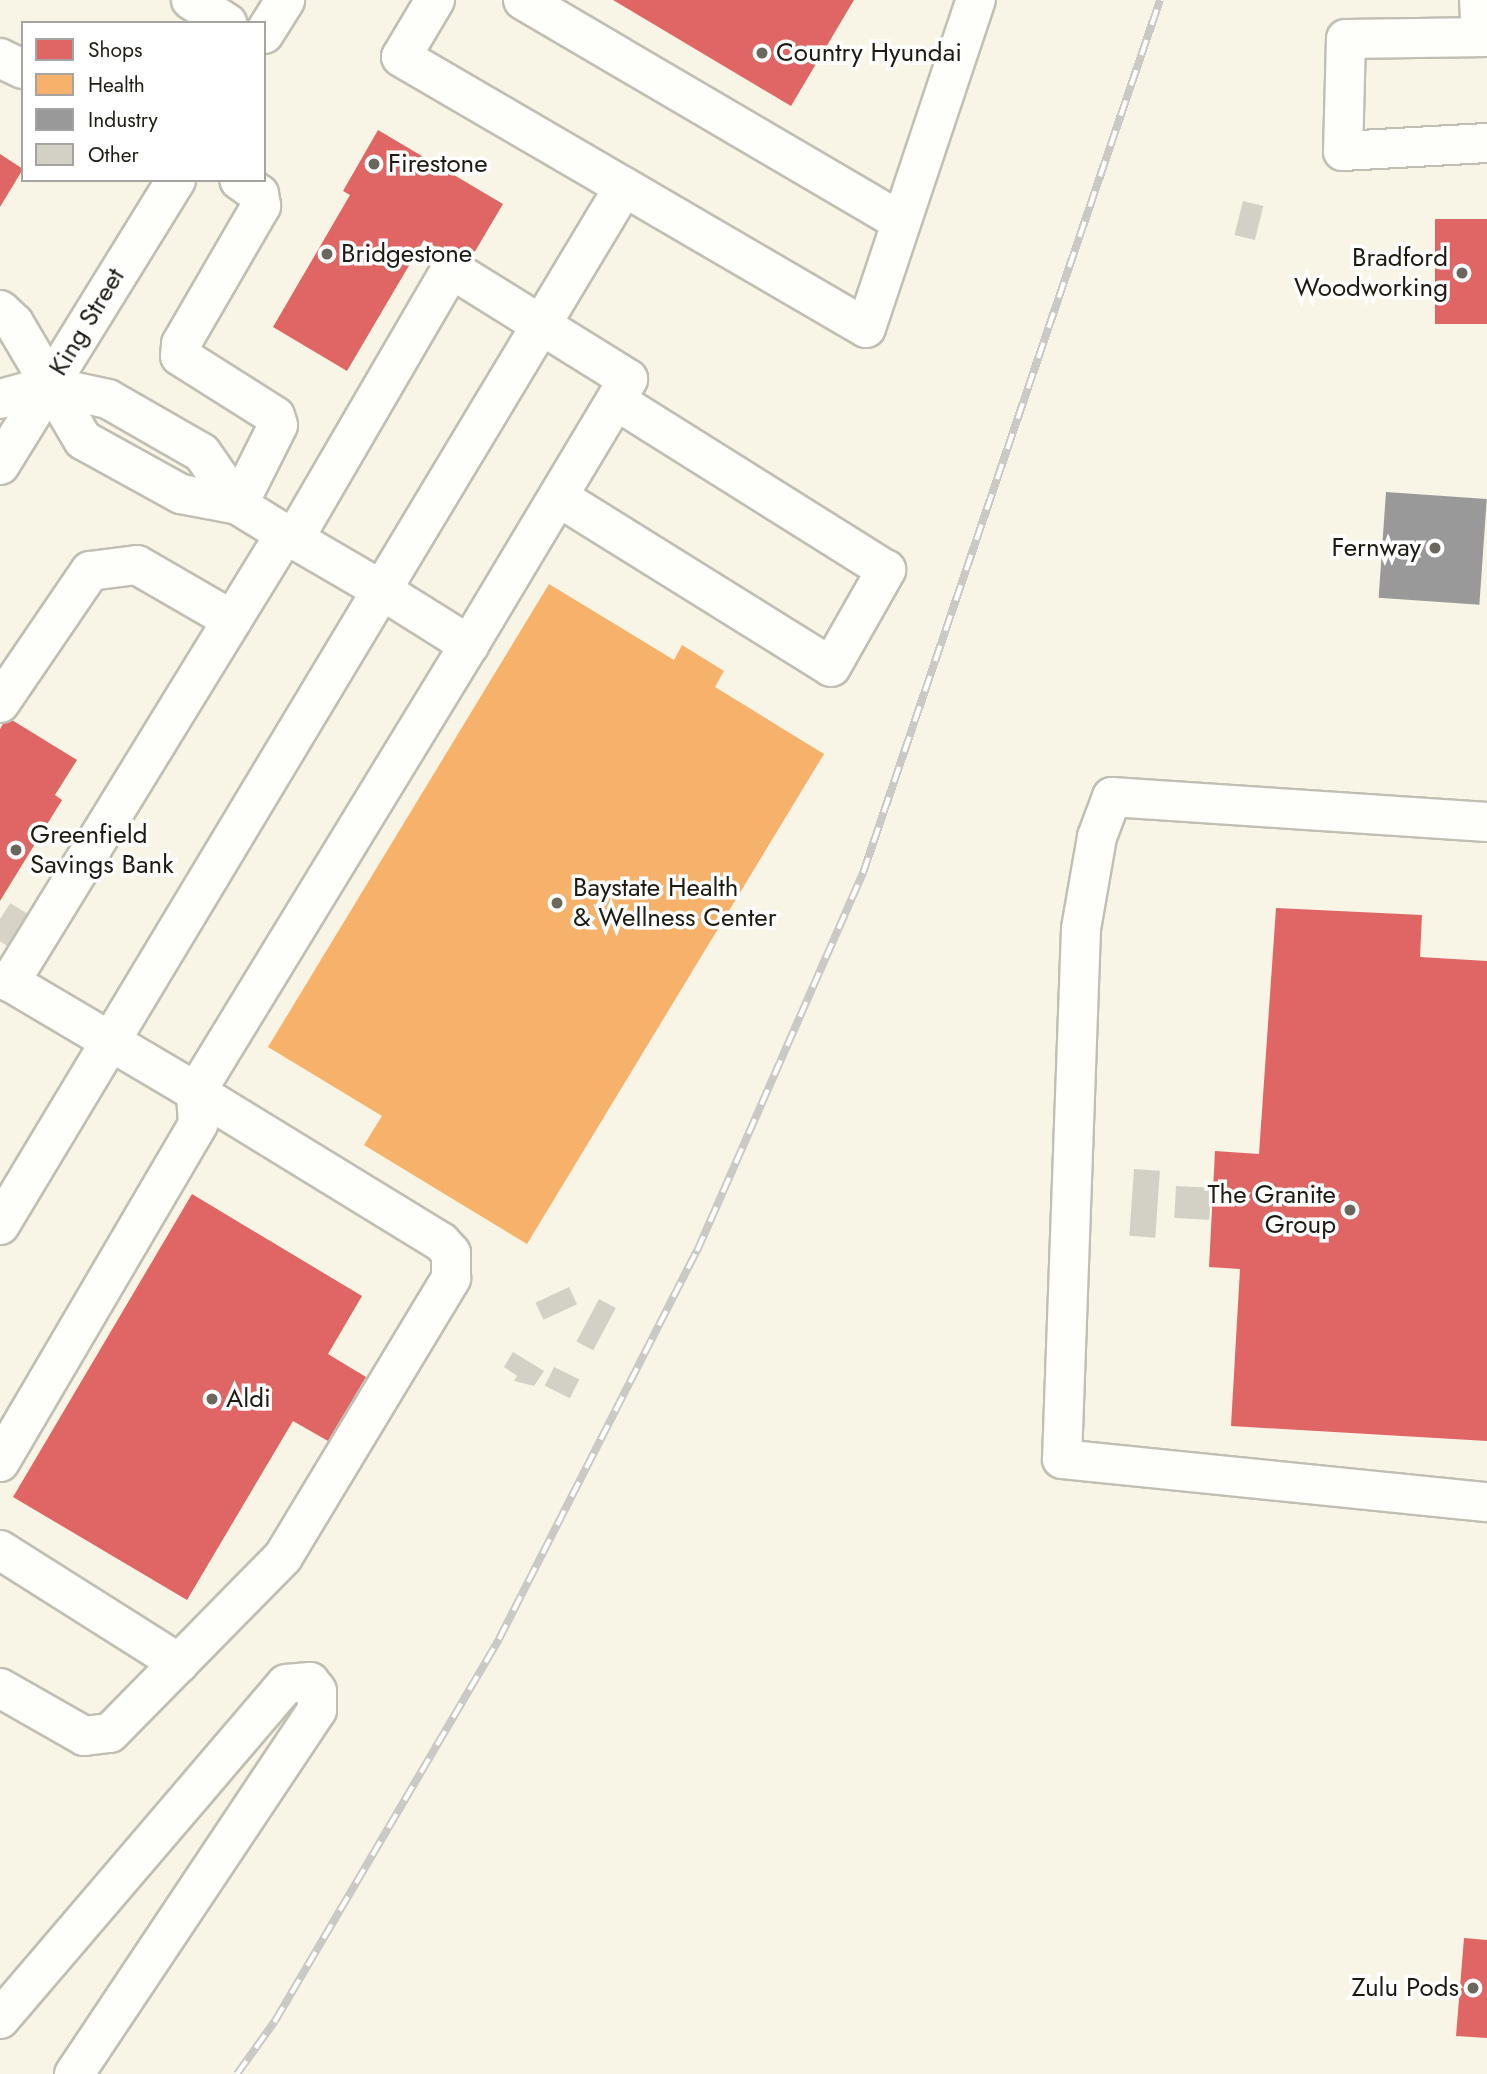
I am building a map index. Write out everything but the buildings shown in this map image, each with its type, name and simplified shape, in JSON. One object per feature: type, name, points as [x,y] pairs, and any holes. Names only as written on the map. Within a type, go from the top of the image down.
[{"type":"main road","points":[[191,0],[224,21]]},
{"type":"main road","points":[[266,31],[285,0]]},
{"type":"main road","points":[[435,0],[401,57],[866,328],[976,0]]},
{"type":"main road","points":[[523,0],[901,222]]},
{"type":"main road","points":[[1482,25],[1346,39],[1343,151],[1487,143]]},
{"type":"main road","points":[[0,58],[21,68]]},
{"type":"main road","name":"King Street","points":[[0,465],[175,182]]},
{"type":"main road","points":[[238,505],[278,425],[275,416],[180,356],[181,344],[261,206],[259,194],[242,182]]},
{"type":"main road","points":[[0,1225],[107,1039],[383,591],[538,325],[624,187]]},
{"type":"main road","points":[[0,1688],[99,1739],[284,1557],[454,1265],[441,1242],[196,1092],[107,1039],[5,992],[232,620],[290,537],[451,269],[628,379],[559,498],[196,1092],[198,1124],[2,1455]]},
{"type":"main road","points":[[0,310],[14,323],[48,386]]},
{"type":"main road","points":[[0,399],[48,386],[108,398],[202,453],[238,505],[469,645]]},
{"type":"main road","points":[[559,498],[831,667],[886,570],[617,401]]},
{"type":"main road","points":[[0,703],[90,572],[137,565],[232,620]]},
{"type":"main road","points":[[1487,822],[1112,797],[1097,837],[1081,929],[1062,1459],[1487,1502]]},
{"type":"main road","points":[[0,1550],[179,1663]]},
{"type":"main road","points":[[0,2019],[286,1685],[310,1682],[317,1691],[317,1710],[74,2074]]},
{"type":"tunnel","points":[[0,919],[33,940]]},
{"type":"railway","points":[[237,2074],[275,2021],[499,1639],[697,1251],[863,873],[1160,0]]},
{"type":"place","name":"Country Hyundai","points":[[762,53]]},
{"type":"place","name":"Firestone","points":[[374,164]]},
{"type":"place","name":"Bridgestone","points":[[327,254]]},
{"type":"place","name":"Bradford Woodworking","points":[[1462,273]]},
{"type":"place","name":"Fernway","points":[[1435,548]]},
{"type":"place","name":"Greenfield Savings Bank","points":[[16,850]]},
{"type":"place","name":"Baystate Health & Wellness Center","points":[[557,903]]},
{"type":"place","name":"The Granite Group","points":[[1350,1210]]},
{"type":"place","name":"Aldi","points":[[212,1399]]},
{"type":"place","name":"Zulu Pods","points":[[1473,1988]]}]
